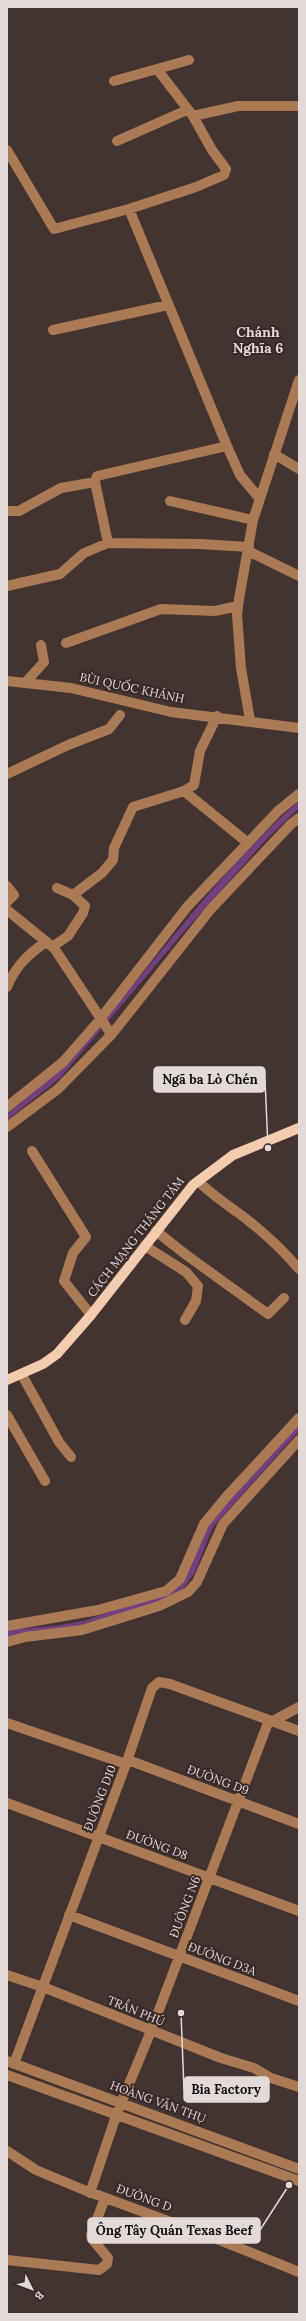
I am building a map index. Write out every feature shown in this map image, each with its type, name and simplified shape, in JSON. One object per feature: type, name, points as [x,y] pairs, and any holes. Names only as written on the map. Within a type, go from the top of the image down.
[{"type":"main road","name":"CÁCH MẠNG THÁNG TÁM","points":[[7,1380],[22,1375],[57,1354],[91,1315],[156,1231],[198,1181],[233,1155],[299,1128]]},
{"type":"street","points":[[114,81],[189,60]]},
{"type":"street","points":[[7,150],[54,229],[129,209],[196,187],[224,175],[226,169],[212,150],[190,113],[157,69]]},
{"type":"street","points":[[117,141],[190,113],[238,106],[299,106]]},
{"type":"street","points":[[129,209],[240,475],[259,498]]},
{"type":"street","points":[[53,330],[168,304]]},
{"type":"street","points":[[250,720],[241,668],[238,606],[253,520],[299,380]]},
{"type":"street","points":[[108,542],[95,482],[98,475],[227,446]]},
{"type":"street","points":[[274,454],[299,469]]},
{"type":"street","points":[[7,511],[19,511],[61,488],[95,482]]},
{"type":"street","points":[[170,501],[253,520]]},
{"type":"street","points":[[7,586],[60,574],[84,553],[108,542],[200,544],[248,549],[296,574],[299,563]]},
{"type":"street","points":[[66,643],[161,608],[215,611],[238,606]]},
{"type":"street","points":[[25,682],[44,662],[41,645]]},
{"type":"street","name":"BÙI QUỐC KHÁNH","points":[[7,681],[78,689],[171,712],[250,720],[299,728]]},
{"type":"street","points":[[7,774],[68,745],[109,729],[120,715]]},
{"type":"street","points":[[73,895],[102,873],[113,860],[114,848],[133,807],[184,791],[194,785],[200,751],[217,716]]},
{"type":"street","points":[[184,791],[248,843]]},
{"type":"street","points":[[7,1107],[63,1062],[102,1018],[187,906],[278,810],[299,794]]},
{"type":"street","points":[[7,1127],[58,1089],[112,1034],[210,910],[291,824],[299,819]]},
{"type":"street","points":[[7,886],[14,895],[7,902]]},
{"type":"street","points":[[8,989],[12,973],[19,964],[49,944],[66,938],[83,913],[85,906],[73,895],[57,888]]},
{"type":"street","points":[[7,910],[49,944],[110,1031]]},
{"type":"street","points":[[32,1150],[86,1237],[73,1254],[64,1280],[91,1315]]},
{"type":"street","points":[[198,1181],[223,1204],[237,1212],[277,1245],[299,1269]]},
{"type":"street","points":[[156,1231],[184,1254],[268,1314],[284,1298]]},
{"type":"street","points":[[145,1246],[168,1259],[186,1272],[198,1286],[196,1301],[185,1320]]},
{"type":"street","points":[[22,1375],[59,1442],[71,1457]]},
{"type":"street","points":[[7,1415],[45,1481]]},
{"type":"street","points":[[7,1626],[105,1609],[166,1591],[180,1579],[204,1524],[227,1496],[299,1418]]},
{"type":"street","points":[[7,1642],[25,1637],[82,1630],[159,1606],[188,1592],[196,1582],[223,1524],[299,1440]]},
{"type":"street","points":[[196,1542],[213,1548]]},
{"type":"street","points":[[105,1609],[107,1622]]},
{"type":"street","name":"ĐƯỜNG D10","points":[[11,2062],[42,1987],[127,1762],[152,1688],[159,1682],[170,1684],[299,1731]]},
{"type":"street","points":[[271,1721],[299,1708]]},
{"type":"street","name":"ĐƯỜNG N6","points":[[90,2192],[117,2113],[151,2031],[238,1801],[271,1721]]},
{"type":"street","name":"ĐƯỜNG D9","points":[[7,1722],[127,1762],[299,1824]]},
{"type":"street","name":"ĐƯỜNG D8","points":[[7,1803],[88,1831],[98,1838],[299,1911]]},
{"type":"street","name":"ĐƯỜNG D3A","points":[[69,1915],[299,2001]]},
{"type":"street","name":"TRẦN PHÚ","points":[[7,1975],[42,1987],[221,2058],[254,2068],[271,2078],[299,2087]]},
{"type":"street","name":"HOÀNG VĂN THỤ","points":[[11,2062],[299,2169]]},
{"type":"street","name":"HOÀNG VĂN THỤ","points":[[7,2075],[117,2113],[299,2181]]},
{"type":"street","points":[[51,2090],[54,2078]]},
{"type":"street","points":[[181,2137],[184,2125]]},
{"type":"street","points":[[231,2156],[235,2144]]},
{"type":"street","name":"ĐƯỜNG D","points":[[7,2151],[36,2170],[299,2272]]},
{"type":"street","points":[[282,2174],[286,2164]]},
{"type":"street","points":[[7,2260],[99,2270],[107,2264],[108,2258],[92,2239],[92,2235],[105,2198]]},
{"type":"shaded area","points":[[299,801],[299,808],[264,842],[182,934],[60,1078],[7,1120],[7,1114],[47,1079],[85,1041],[224,877],[260,838]]},
{"type":"shaded area","points":[[299,1420],[299,1431],[213,1527],[194,1574],[179,1594],[86,1628],[7,1638],[7,1630],[55,1626],[84,1621],[173,1589],[207,1523]]},
{"type":"place","name":"Ngã ba Lò Chén","points":[[268,1148]]},
{"type":"place","name":"Bia Factory","points":[[181,2013]]},
{"type":"place","name":"Ông Tây Quán Texas Beef","points":[[289,2185]]},
{"type":"district","name":"Chánh Nghĩa 6","points":[[258,340]]}]
